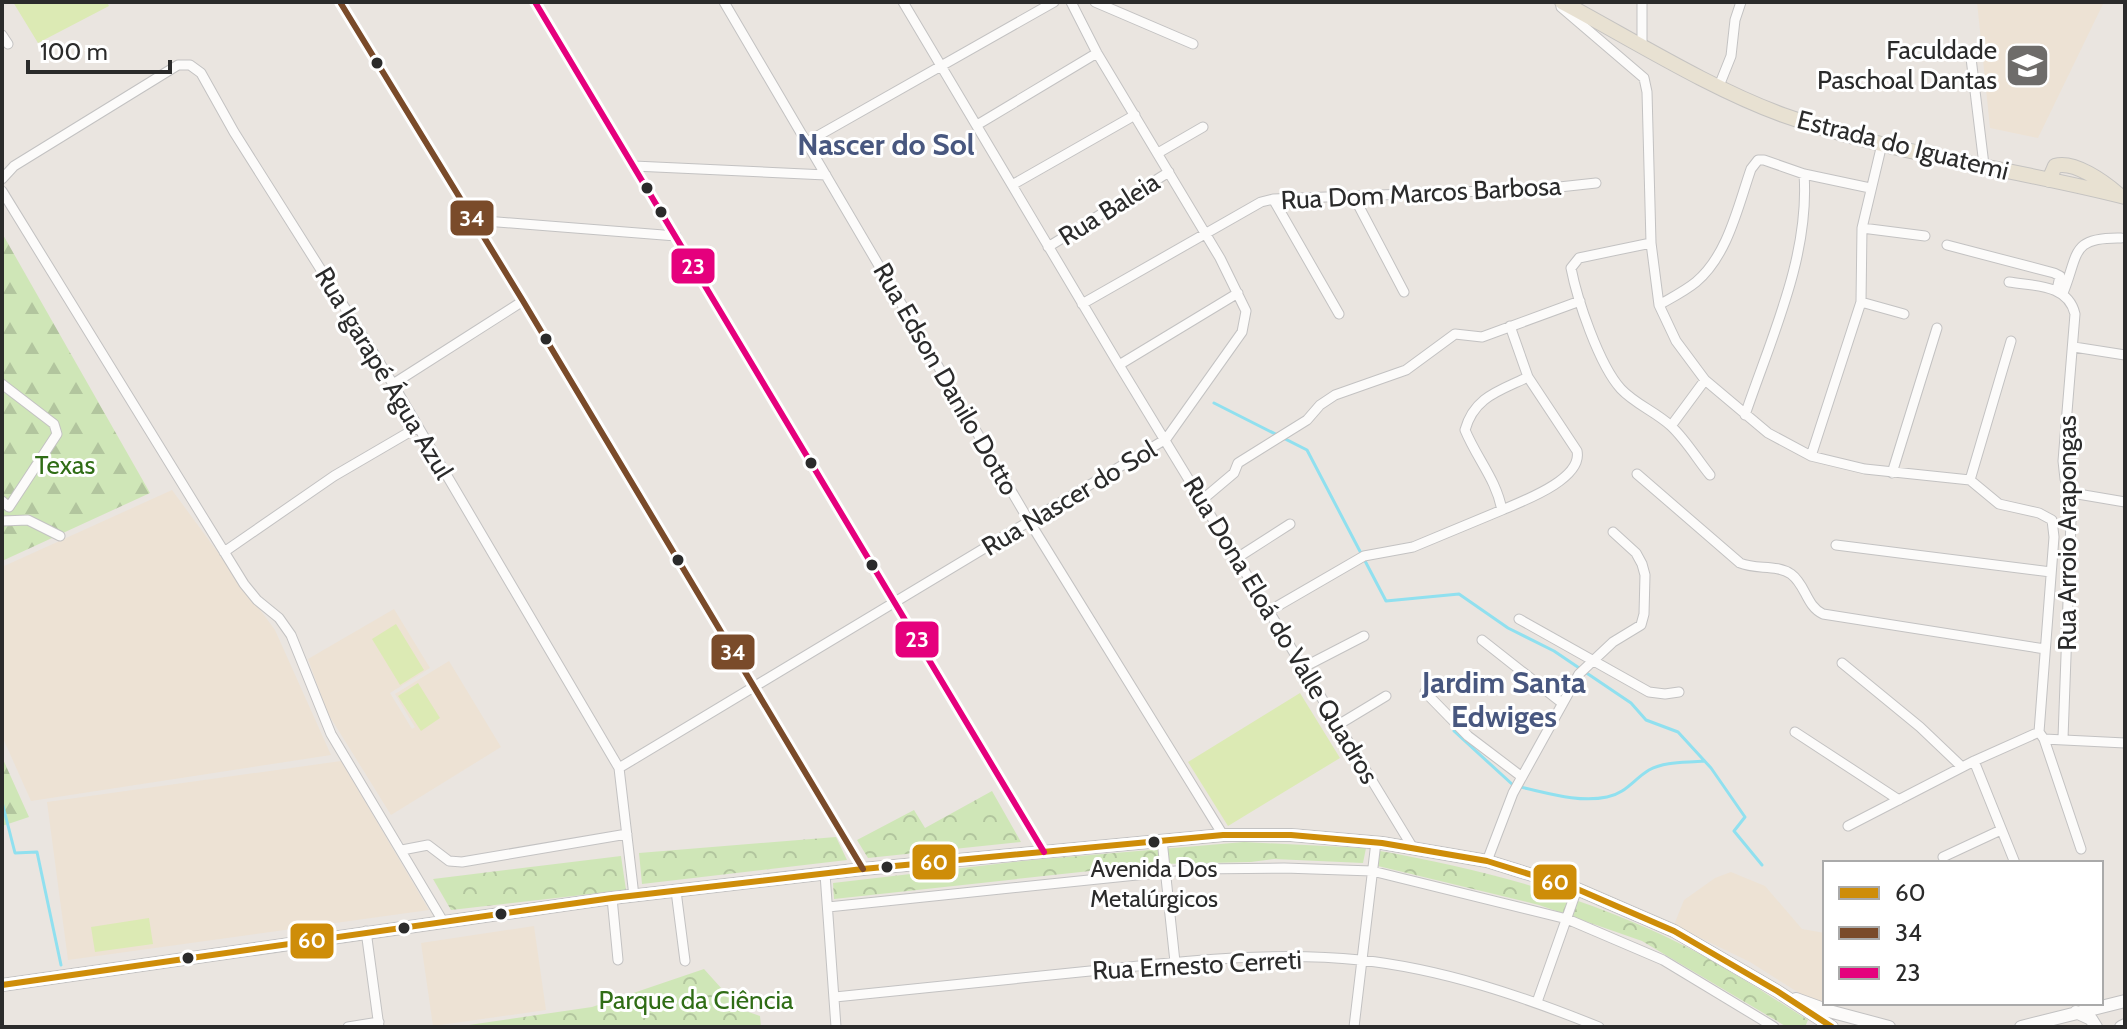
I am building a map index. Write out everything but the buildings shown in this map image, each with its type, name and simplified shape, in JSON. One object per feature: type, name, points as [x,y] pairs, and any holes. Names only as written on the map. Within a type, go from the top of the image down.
[{"type":"main road","name":"Estrada do Iguatemi","points":[[1562,2],[1719,86],[1781,114],[1882,144],[2123,197]]},
{"type":"main road","points":[[2,985],[612,898],[863,869],[1162,840],[1223,835],[1291,835],[1376,842],[1487,861],[1577,889],[1674,931],[1777,991],[1822,1025]]},
{"type":"main road","points":[[1777,991],[1829,1011],[1889,1027]]},
{"type":"main road","points":[[2021,1027],[2125,1001]]},
{"type":"main road","points":[[2058,1027],[2076,1012]]},
{"type":"main road","points":[[2076,1012],[2091,1019],[2096,1027]]},
{"type":"street","points":[[340,2],[863,869]]},
{"type":"street","points":[[535,2],[1044,852]]},
{"type":"street","name":"Rua Edson Danilo Dotto","points":[[724,2],[1029,521],[1223,835]]},
{"type":"street","points":[[807,142],[1054,2]]},
{"type":"street","name":"Rua Nascer do Sol","points":[[619,768],[1166,439],[1242,332],[1246,311],[1238,293],[1206,232],[1097,53],[1071,2]]},
{"type":"street","points":[[1095,2],[1193,44]]},
{"type":"street","points":[[1555,2],[1644,78],[1651,243],[1659,305],[1676,341],[1705,380],[1768,433],[1811,456],[1892,473],[1970,480],[1999,504],[2050,517],[2054,537],[2042,736],[2081,849]]},
{"type":"street","points":[[1642,2],[1642,44]]},
{"type":"street","points":[[1719,86],[1731,56],[1735,20],[1741,2]]},
{"type":"street","name":"Rua Dona Eloá do Valle Quadros","points":[[906,3],[1082,304],[1413,848]]},
{"type":"street","points":[[2,35],[8,44]]},
{"type":"street","points":[[977,125],[1097,53]]},
{"type":"street","points":[[1971,58],[1984,165]]},
{"type":"street","name":"Rua Igarapé Água Azul","points":[[2,179],[14,166],[178,65],[190,65],[201,73],[234,132],[393,384],[619,768],[634,896]]},
{"type":"street","points":[[1012,185],[1135,115]]},
{"type":"street","points":[[1158,153],[1203,127]]},
{"type":"street","points":[[1811,456],[1861,302],[1862,228],[1882,144]]},
{"type":"street","points":[[1659,305],[1696,282],[1710,267],[1724,244],[1756,162],[1764,160],[1804,174],[1870,188]]},
{"type":"street","points":[[634,166],[826,175]]},
{"type":"street","name":"Rua Baleia","points":[[1048,247],[1169,172]]},
{"type":"street","points":[[1745,415],[1796,260],[1805,219],[1804,174]]},
{"type":"street","name":"Rua Dom Marcos Barbosa","points":[[1082,304],[1206,232],[1261,202],[1273,199],[1541,189],[1596,183]]},
{"type":"street","points":[[2,191],[224,552],[257,600],[279,618],[291,635],[331,734],[444,923]]},
{"type":"street","points":[[1354,197],[1404,292]]},
{"type":"street","points":[[1273,199],[1339,314]]},
{"type":"street","points":[[473,220],[676,236]]},
{"type":"street","points":[[1862,228],[1925,236]]},
{"type":"street","points":[[2060,292],[2083,246],[2097,238],[2121,238]]},
{"type":"street","points":[[1651,243],[1575,260],[1571,268],[1599,352],[1619,387],[1671,426],[1710,475]]},
{"type":"street","points":[[1947,245],[2054,273],[2060,276],[2060,292]]},
{"type":"street","points":[[2009,282],[2060,292]]},
{"type":"street","name":"Rua Arroio Arapongas","points":[[2060,292],[2071,301],[2075,314],[2063,461],[2065,479],[2072,493],[2063,738]]},
{"type":"street","points":[[1119,365],[1238,293]]},
{"type":"street","points":[[393,384],[523,301]]},
{"type":"street","points":[[1202,500],[1234,473],[1238,463],[1307,420],[1320,405],[1335,395],[1406,370],[1455,334],[1482,337],[1580,301]]},
{"type":"street","points":[[1861,302],[1904,314]]},
{"type":"street","points":[[1269,611],[1364,556],[1413,547],[1549,489],[1576,464],[1577,451],[1528,377],[1510,326]]},
{"type":"street","points":[[1892,473],[1937,328]]},
{"type":"street","points":[[1970,480],[2011,341]]},
{"type":"street","points":[[2074,347],[2125,355]]},
{"type":"street","points":[[1502,510],[1493,481],[1465,430],[1470,413],[1479,403],[1528,377]]},
{"type":"street","points":[[1671,426],[1705,380]]},
{"type":"street","points":[[2,384],[54,424],[57,434],[6,504],[4,520],[28,520],[60,536]]},
{"type":"street","points":[[224,552],[334,476],[418,427]]},
{"type":"street","points":[[1637,474],[1740,563],[1790,574],[1813,608],[1823,614],[2045,649]]},
{"type":"street","points":[[2072,493],[2125,502]]},
{"type":"street","points":[[1237,558],[1290,524]]},
{"type":"street","points":[[1487,861],[1498,828],[1522,777],[1579,674],[1613,642],[1636,630],[1644,614],[1645,575],[1642,564],[1636,553],[1613,532]]},
{"type":"street","points":[[1836,545],[2051,572]]},
{"type":"street","points":[[1519,619],[1629,683],[1649,692],[1679,692]]},
{"type":"street","points":[[1304,667],[1364,636]]},
{"type":"street","points":[[1482,640],[1562,703]]},
{"type":"street","points":[[1842,663],[1920,727],[1962,767]]},
{"type":"street","points":[[1425,692],[1468,736],[1522,777]]},
{"type":"street","points":[[1338,725],[1386,696]]},
{"type":"street","points":[[1795,732],[1899,800]]},
{"type":"street","points":[[1848,826],[1974,761],[2042,736],[2125,743]]},
{"type":"street","points":[[1974,761],[2014,861]]},
{"type":"street","points":[[1943,857],[2001,830]]},
{"type":"street","points":[[402,850],[428,845],[449,861],[462,862],[627,834]]},
{"type":"street","points":[[1162,840],[1175,962]]},
{"type":"street","points":[[1354,1027],[1376,842]]},
{"type":"street","points":[[828,907],[1166,871],[1284,868],[1372,871],[1567,919],[1663,960],[1774,1027]]},
{"type":"street","points":[[825,874],[836,1027]]},
{"type":"street","points":[[1537,1002],[1577,889]]},
{"type":"street","points":[[676,891],[685,961]]},
{"type":"street","points":[[612,898],[618,960]]},
{"type":"street","points":[[348,1027],[379,1025],[366,931]]},
{"type":"street","name":"Rua Ernesto Cerreti","points":[[835,997],[1269,955],[1361,960],[1446,976],[1537,1002],[1599,1027]]},
{"type":"shaded area","name":"Faculdade Paschoal Dantas","points":[[1977,2],[2104,2],[2038,138],[1990,128]]},
{"type":"shaded area","points":[[172,490],[275,630],[331,755],[31,801],[2,736],[2,567]]},
{"type":"shaded area","points":[[394,609],[430,668],[390,693],[412,729],[415,727],[395,694],[449,661],[501,747],[391,815],[327,712],[308,659]]},
{"type":"shaded area","points":[[341,761],[429,910],[68,960],[47,802]]},
{"type":"shaded area","points":[[1731,872],[1765,886],[1802,929],[1823,933],[1823,1002],[1807,998],[1750,962],[1674,925],[1684,900],[1715,878]]},
{"type":"shaded area","points":[[534,926],[546,1010],[433,1026],[421,943]]},
{"type":"green space","points":[[13,2],[107,2],[109,6],[38,43]]},
{"type":"green space","name":"Texas","points":[[2,233],[150,493],[2,561]]},
{"type":"green space","points":[[396,624],[424,670],[400,685],[372,639]]},
{"type":"green space","points":[[418,683],[440,718],[421,731],[398,696]]},
{"type":"green space","points":[[1300,693],[1340,758],[1228,826],[1188,762]]},
{"type":"green space","points":[[2,757],[29,817],[2,826]]},
{"type":"green space","points":[[992,791],[1021,842],[868,858],[857,840],[914,810],[925,828]]},
{"type":"green space","points":[[836,837],[847,860],[642,884],[639,853]]},
{"type":"green space","points":[[1244,842],[1366,848],[1363,863],[1274,859],[1114,865],[1090,871],[834,899],[833,883],[1032,860]]},
{"type":"green space","points":[[1380,851],[1464,868],[1546,890],[1627,919],[1704,956],[1808,1020],[1805,1027],[1787,1027],[1642,941],[1539,905],[1378,866]]},
{"type":"green space","points":[[621,856],[626,890],[451,910],[433,879]]},
{"type":"green space","points":[[149,918],[153,944],[95,952],[91,927]]},
{"type":"green space","name":"Parque da Ciência","points":[[704,969],[740,1009],[760,1016],[761,1027],[455,1027],[592,1007]]},
{"type":"waterway","points":[[1214,403],[1307,450],[1386,601],[1459,594],[1508,628],[1554,651],[1631,703],[1646,720],[1678,732],[1711,768],[1745,817],[1734,831],[1762,865]]},
{"type":"waterway","points":[[1454,731],[1513,785]]},
{"type":"waterway","points":[[1520,787],[1596,799],[1619,793],[1656,767],[1704,761]]},
{"type":"waterway","points":[[2,802],[15,853],[37,852],[61,965]]},
{"type":"transit line","name":"34","points":[[340,2],[863,869]]},
{"type":"transit line","name":"23","points":[[535,2],[1044,852]]},
{"type":"transit line","name":"60","points":[[2,985],[612,898],[863,869],[1223,835],[1291,835],[1382,843],[1487,861],[1577,889],[1674,931],[1832,1027]]},
{"type":"place","name":"Faculdade Paschoal Dantas","points":[[2028,65]]},
{"type":"place","name":"Avenida Dos Metalúrgicos","points":[[1154,842]]},
{"type":"district","name":"Nascer do Sol","points":[[886,145]]},
{"type":"district","name":"Jardim Santa Edwiges","points":[[1504,700]]}]
